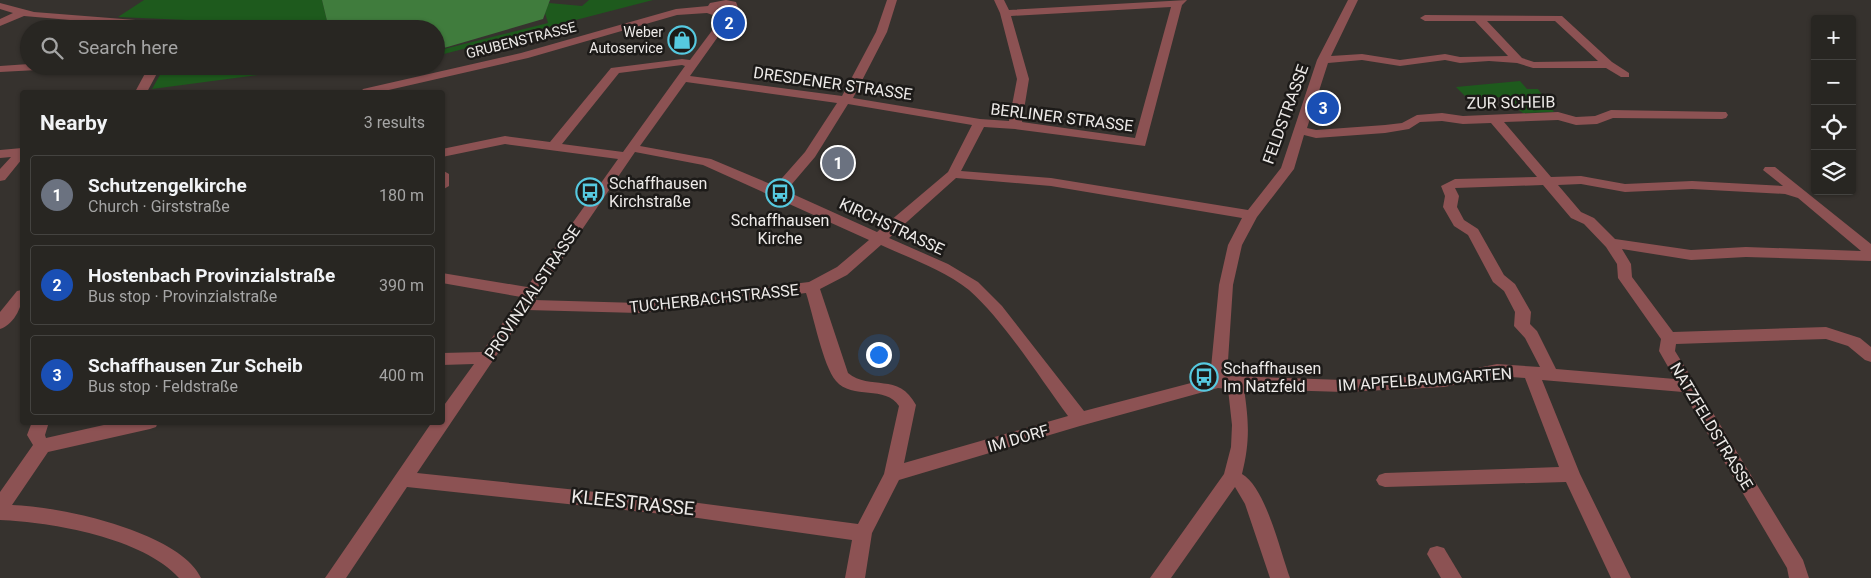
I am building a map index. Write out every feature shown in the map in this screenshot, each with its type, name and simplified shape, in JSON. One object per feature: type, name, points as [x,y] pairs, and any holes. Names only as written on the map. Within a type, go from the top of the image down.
[{"type":"street","points":[[777,192],[814,150],[844,100],[873,50],[890,12],[892,0]]},
{"type":"street","points":[[999,0],[1005,13],[1023,79],[1015,125]]},
{"type":"street","name":"FELDSTRASSE","points":[[1232,477],[1240,447],[1241,425],[1226,285],[1234,245],[1251,215],[1287,169],[1324,60],[1353,0]]},
{"type":"street","points":[[1005,13],[1179,2]]},
{"type":"street","name":"BERLINER STRASSE","points":[[980,123],[1015,125],[1140,143],[1179,2]]},
{"type":"street","name":"GRUBENSTRASSE","points":[[386,90],[404,88],[524,56],[676,12],[692,5],[724,7]]},
{"type":"street","points":[[0,6],[21,13],[110,20]]},
{"type":"street","name":"PROVINZIALSTRASSE","points":[[445,418],[629,152],[722,24],[724,7]]},
{"type":"street","points":[[1549,8],[1608,64],[1625,75]]},
{"type":"street","points":[[0,23],[21,13]]},
{"type":"street","points":[[1425,18],[1558,18]]},
{"type":"street","points":[[1479,19],[1518,60]]},
{"type":"street","points":[[1324,60],[1362,58],[1400,63],[1445,57],[1460,60],[1489,58],[1518,60],[1533,65],[1608,64]]},
{"type":"street","points":[[553,147],[615,70],[682,62],[692,64]]},
{"type":"street","points":[[0,69],[20,68]]},
{"type":"street","points":[[142,90],[150,75]]},
{"type":"street","name":"DRESDENER STRASSE","points":[[682,78],[844,100],[980,123]]},
{"type":"street","name":"ZUR SCHEIB","points":[[1301,131],[1316,134],[1385,129],[1405,126],[1417,119],[1442,117],[1463,120],[1558,116],[1576,121],[1597,120],[1611,114],[1722,115]]},
{"type":"street","name":"NATZFELDSTRASSE","points":[[1495,119],[1576,215],[1589,221],[1611,244],[1624,264],[1625,278],[1669,338],[1667,351],[1796,566],[1798,578]]},
{"type":"street","points":[[812,286],[842,271],[953,174],[980,123]]},
{"type":"street","name":"KIRCHSTRASSE","points":[[445,152],[505,140],[553,147],[629,152],[706,162],[777,192],[878,240],[943,268],[974,286],[997,310],[1080,419]]},
{"type":"street","points":[[0,154],[20,152]]},
{"type":"street","points":[[0,177],[20,154]]},
{"type":"street","points":[[1770,170],[1795,188],[1794,192]]},
{"type":"street","points":[[953,174],[1050,182],[1251,215]]},
{"type":"street","points":[[1551,374],[1531,335],[1522,326],[1523,312],[1510,288],[1498,278],[1473,232],[1459,223],[1450,207],[1452,196],[1448,186],[1456,182],[1581,180],[1625,188],[1692,185],[1785,190],[1803,195],[1871,252]]},
{"type":"street","points":[[1611,244],[1650,247],[1690,255],[1750,251],[1764,254],[1871,256]]},
{"type":"street","name":"TUCHERBACHSTRASSE","points":[[445,279],[527,299],[639,308],[728,299],[812,286],[837,369],[843,379],[856,384],[892,390],[904,396],[908,405],[893,474]]},
{"type":"street","points":[[0,324],[20,298]]},
{"type":"street","points":[[1669,338],[1826,333],[1854,342],[1871,356]]},
{"type":"street","points":[[445,359],[463,356],[487,358]]},
{"type":"street","name":"IM APFELBAUMGARTEN","points":[[1235,382],[1344,386],[1444,381],[1496,370],[1687,386]]},
{"type":"street","points":[[1531,374],[1571,474],[1621,578]]},
{"type":"street","name":"IM DORF","points":[[893,474],[1080,419],[1235,382]]},
{"type":"street","points":[[40,425],[36,435],[42,446]]},
{"type":"street","points":[[0,507],[42,446],[136,425]]},
{"type":"street","name":"PROVINZIALSTRASSE","points":[[335,578],[440,425]]},
{"type":"street","points":[[855,578],[862,534],[893,474]]},
{"type":"street","points":[[1385,480],[1571,474]]},
{"type":"street","points":[[1160,578],[1232,477],[1244,484],[1254,503],[1280,578]]},
{"type":"street","name":"KLEESTRASSE","points":[[402,479],[671,506],[862,534]]},
{"type":"street","points":[[0,512],[69,518],[102,528],[164,553],[176,561],[191,578]]},
{"type":"street","points":[[1437,554],[1452,578]]},
{"type":"green space","points":[[144,0],[322,0],[327,20],[186,20],[118,17]]},
{"type":"green space","points":[[322,0],[550,0],[543,19],[445,48],[445,20],[327,20]]},
{"type":"green space","points":[[589,0],[653,0],[445,54],[445,49],[548,23],[545,13],[549,3],[582,6]]},
{"type":"green space","points":[[160,75],[257,75],[152,89]]},
{"type":"green space","points":[[1520,81],[1527,89],[1538,89],[1554,112],[1523,113],[1501,97],[1469,100],[1456,87]]},
{"type":"place","name":"Hostenbach Provinzialstraße","points":[[729,23]]},
{"type":"place","name":"Weber Autoservice","points":[[682,40]]},
{"type":"place","name":"Schaffhausen Zur Scheib","points":[[1323,108]]},
{"type":"place","name":"Schutzengelkirche","points":[[838,163]]},
{"type":"place","name":"Schaffhausen Kirchstraße","points":[[590,192]]},
{"type":"place","name":"Schaffhausen Kirche","points":[[780,193]]},
{"type":"place","name":"Schaffhausen Im Natzfeld","points":[[1204,377]]}]
